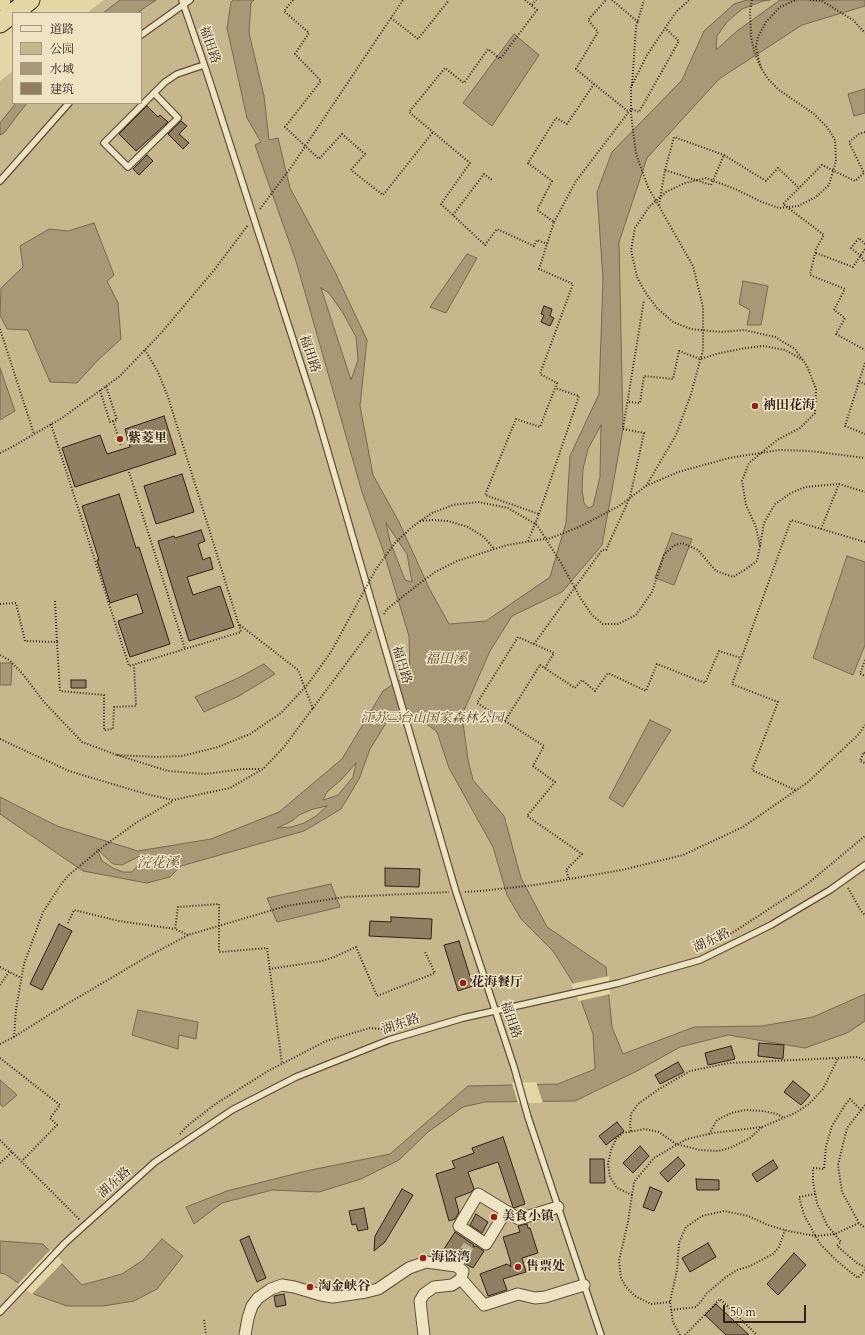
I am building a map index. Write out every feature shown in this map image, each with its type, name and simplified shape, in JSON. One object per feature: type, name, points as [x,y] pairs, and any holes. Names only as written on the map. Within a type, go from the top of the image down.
[{"type":"highway","points":[[14,12],[30,0]]},
{"type":"highway","points":[[0,23],[12,14]]},
{"type":"street","points":[[506,1211],[486,1244],[473,1238],[459,1226],[478,1194],[506,1211],[519,1219],[558,1207]]},
{"type":"street","points":[[456,1266],[463,1255]]},
{"type":"street","points":[[245,1335],[252,1306],[258,1298],[271,1289],[282,1285],[294,1287],[321,1296],[333,1296],[378,1289],[409,1268],[426,1262],[456,1266],[464,1271],[461,1278],[452,1285],[434,1287],[424,1294],[420,1301],[424,1335]]},
{"type":"street","points":[[461,1278],[484,1305],[518,1294],[535,1298],[545,1297],[584,1285]]},
{"type":"lane","points":[[142,34],[183,2],[190,0]]},
{"type":"lane","name":"福田路","points":[[183,2],[316,411],[456,892],[496,1011],[528,1117],[600,1335]]},
{"type":"lane","points":[[154,93],[178,118],[128,167],[104,143],[154,93],[165,82],[177,74],[204,64]]},
{"type":"lane","points":[[0,181],[68,104]]},
{"type":"lane","name":"湖东路","points":[[0,1312],[65,1244],[155,1162],[232,1110],[296,1076],[389,1040],[463,1018],[619,983],[700,960],[771,925],[830,890],[865,865]]},
{"type":"path","points":[[293,0],[284,11],[309,33],[295,54],[321,81],[284,127],[319,159],[342,134],[365,154],[351,170],[383,195],[433,131]]},
{"type":"path","points":[[0,453],[51,424],[120,376],[162,332],[215,269],[292,166],[403,0]]},
{"type":"path","points":[[391,18],[418,39],[449,0]]},
{"type":"path","points":[[525,0],[537,10],[500,59],[488,49],[464,83],[445,68],[410,112],[470,163],[441,204],[486,245],[497,229],[534,246],[537,240],[547,244]]},
{"type":"path","points":[[531,6],[536,0]]},
{"type":"path","points":[[606,0],[588,20],[598,32],[576,69],[630,113]]},
{"type":"path","points":[[612,0],[638,22]]},
{"type":"path","points":[[644,0],[636,27],[630,113],[636,154],[648,187],[693,266],[703,307],[703,350],[691,394],[676,435],[646,486]]},
{"type":"path","points":[[632,87],[647,55],[676,12],[689,0]]},
{"type":"path","points":[[752,0],[750,10],[751,36],[754,51],[761,68],[768,79],[779,90],[814,114],[827,127],[835,140],[836,161],[829,185],[816,197],[798,206],[779,208],[706,178],[685,183],[666,192],[649,207],[635,228],[631,250],[637,277],[645,292],[657,308],[673,322],[691,329],[721,332],[744,330],[775,337],[795,349],[807,366],[816,389],[815,413],[800,428],[777,440],[749,463],[742,481],[746,505],[756,526],[760,546]]},
{"type":"path","points":[[761,68],[756,47],[758,37],[766,22],[780,7],[796,0]]},
{"type":"path","points":[[810,0],[822,1],[853,20],[865,33]]},
{"type":"path","points":[[631,109],[639,112],[679,41],[665,28]]},
{"type":"path","points":[[554,222],[537,210],[552,181],[528,162],[556,118],[567,124],[594,84]]},
{"type":"path","points":[[539,514],[485,495],[516,419],[540,427],[557,383],[540,374],[574,284],[539,269],[554,222],[576,181],[630,113]]},
{"type":"path","points":[[865,132],[859,134],[849,142],[864,173],[855,181],[822,164],[783,204],[824,235],[816,253],[810,275],[845,289],[834,310],[845,318],[836,334],[865,350]]},
{"type":"path","points":[[659,206],[665,170],[674,137],[724,155],[766,181],[778,168],[799,188]]},
{"type":"path","points":[[665,170],[711,185],[724,155]]},
{"type":"path","points":[[453,215],[484,174],[492,180]]},
{"type":"path","points":[[865,244],[859,238],[851,248],[861,256],[865,263]]},
{"type":"path","points":[[816,253],[853,267],[865,249]]},
{"type":"path","points":[[534,644],[602,550],[606,550],[630,497],[644,433],[623,429],[629,402],[644,300]]},
{"type":"path","points":[[0,329],[34,434]]},
{"type":"path","points":[[629,402],[640,403],[644,376],[673,379],[679,352],[700,360],[720,353],[764,346],[785,350],[803,360]]},
{"type":"path","points":[[51,424],[129,666],[241,632],[168,397],[158,372],[145,350]]},
{"type":"path","points":[[865,363],[845,426],[865,434]]},
{"type":"path","points":[[859,381],[865,384]]},
{"type":"path","points":[[106,386],[117,420],[114,421],[121,446]]},
{"type":"path","points":[[528,541],[539,514],[579,396],[555,388]]},
{"type":"path","points":[[100,390],[110,422],[114,421]]},
{"type":"path","points":[[14,1037],[16,1008],[24,964],[43,912],[62,883],[70,874],[137,822],[173,800],[230,788],[263,769],[284,747],[387,609],[435,572],[457,561],[507,545],[551,538],[579,527],[619,506],[646,486],[678,472],[729,458],[779,450],[810,451],[865,458]]},
{"type":"path","points":[[129,472],[185,649]]},
{"type":"path","points":[[821,528],[839,484]]},
{"type":"path","points":[[117,755],[156,757],[182,756],[218,747],[250,734],[281,713],[308,684],[331,652],[376,569],[395,543],[432,513],[453,505],[478,502],[508,508],[537,526],[592,615],[603,624],[618,624],[636,616],[652,592],[664,555],[673,546],[682,543],[698,550],[716,571],[733,577],[757,561],[764,523],[775,504],[791,493],[805,487],[839,484],[865,492]]},
{"type":"path","points":[[420,522],[432,520],[448,521],[468,527],[484,537],[494,549]]},
{"type":"path","points":[[796,790],[752,770],[778,702],[732,684],[791,520],[865,542]]},
{"type":"path","points":[[55,601],[60,691],[104,695],[104,730],[113,729],[114,707],[136,706],[134,665]]},
{"type":"path","points":[[0,604],[16,603],[25,641],[57,642]]},
{"type":"path","points":[[239,624],[298,670],[313,709]]},
{"type":"path","points":[[545,668],[554,653],[518,638],[476,703],[544,746],[532,766],[555,782],[527,816],[582,854],[566,870],[569,879]]},
{"type":"path","points":[[504,721],[540,665],[575,688],[582,680],[595,691],[608,674],[646,690],[657,664],[705,683],[719,651],[741,658]]},
{"type":"path","points":[[0,655],[9,660],[22,673],[44,702],[82,742],[117,755],[168,770],[205,774],[243,769],[263,769]]},
{"type":"path","points":[[865,660],[860,674],[865,676]]},
{"type":"path","points":[[0,1044],[145,958],[188,935],[263,912],[286,906],[345,897],[481,891],[535,885],[622,870],[683,855],[743,827],[808,782],[858,735],[865,725]]},
{"type":"path","points":[[0,739],[69,771],[146,794],[173,800]]},
{"type":"path","points":[[865,753],[864,752],[860,761],[865,763]]},
{"type":"path","points":[[706,947],[732,933],[806,885],[865,836]]},
{"type":"path","points":[[844,880],[861,911],[865,915]]},
{"type":"path","points":[[175,929],[178,907],[219,904],[219,952],[267,948],[282,1064]]},
{"type":"path","points":[[68,923],[74,910],[119,921],[175,929],[188,935]]},
{"type":"path","points":[[270,969],[300,965],[334,957],[356,947],[377,996],[435,973],[425,952]]},
{"type":"path","points":[[1,968],[21,978]]},
{"type":"path","points":[[0,985],[10,972]]},
{"type":"path","points":[[178,1136],[187,1126],[214,1105],[268,1071],[326,1041],[370,1028],[393,1030]]},
{"type":"path","points":[[631,1131],[631,1114],[638,1104],[659,1089],[690,1071],[729,1063],[858,1057],[865,1060]]},
{"type":"path","points":[[0,1058],[60,1105],[50,1118],[56,1125],[22,1161]]},
{"type":"path","points":[[670,1302],[651,1304],[640,1299],[626,1287],[621,1278],[619,1261],[628,1222],[634,1182],[654,1158],[687,1139],[762,1126],[784,1118],[809,1104],[824,1089],[838,1058]]},
{"type":"path","points":[[815,1194],[799,1197],[804,1215],[820,1244],[836,1261],[858,1278],[865,1269],[837,1246],[841,1242],[827,1225],[815,1194],[812,1168],[824,1169],[826,1146],[832,1126],[850,1099],[861,1110]]},
{"type":"path","points":[[865,1105],[847,1128],[838,1165],[842,1192],[859,1223],[865,1228]]},
{"type":"path","points":[[709,1134],[717,1120],[731,1113],[746,1110],[763,1111],[777,1114],[784,1118]]},
{"type":"path","points":[[632,1195],[617,1188],[610,1177],[608,1164],[611,1150],[616,1139],[623,1134],[645,1129],[659,1132],[676,1144],[700,1150],[718,1151],[730,1148],[750,1138],[762,1126]]},
{"type":"path","points":[[0,1140],[85,1225]]},
{"type":"path","points":[[0,1163],[12,1152]]},
{"type":"path","points":[[680,1335],[673,1322],[670,1302],[677,1270],[679,1243],[686,1227],[702,1216],[724,1211],[748,1216],[768,1225],[785,1230],[816,1236],[835,1234],[859,1223]]},
{"type":"path","points":[[671,1310],[696,1307],[706,1294],[726,1277],[737,1270],[750,1266],[773,1254],[779,1247],[785,1230]]},
{"type":"path","points":[[685,1335],[720,1298],[757,1335]]},
{"type":"path","points":[[204,1320],[206,1335]]},
{"type":"green space","name":"江苏三台山国家森林公园","points":[[104,0],[865,0],[865,1335],[0,1335],[0,81],[12,72],[12,104],[142,104],[142,12],[88,12]]},
{"type":"water","points":[[120,0],[156,0],[138,12],[104,12]]},
{"type":"water","points":[[233,0],[254,0],[251,3],[249,33],[264,96],[269,140],[278,138],[290,188],[335,272],[367,340],[360,406],[373,475],[399,522],[430,590],[449,624],[486,621],[550,577],[566,523],[570,456],[599,394],[603,279],[597,192],[612,152],[682,80],[704,31],[734,4],[747,0],[770,0],[742,9],[727,22],[717,36],[716,50],[737,31],[780,0],[865,0],[865,6],[802,25],[719,79],[647,158],[619,242],[623,429],[602,545],[562,592],[512,616],[490,651],[462,715],[468,760],[473,780],[504,816],[521,878],[547,927],[606,967],[612,1027],[623,1054],[694,1027],[762,1026],[813,1017],[865,994],[865,1021],[847,1033],[805,1048],[728,1035],[680,1047],[637,1071],[575,1101],[485,1102],[463,1107],[428,1132],[399,1160],[361,1179],[319,1192],[272,1190],[222,1203],[194,1224],[186,1207],[227,1191],[306,1171],[390,1154],[468,1086],[558,1084],[595,1069],[593,1034],[577,989],[553,951],[521,919],[507,895],[493,847],[449,768],[437,732],[419,718],[388,720],[370,749],[359,779],[341,809],[304,831],[181,866],[170,877],[147,883],[83,871],[0,814],[0,797],[57,826],[138,851],[211,839],[279,812],[342,759],[383,691],[410,673],[409,636],[384,553],[362,492],[296,261],[255,145],[261,142],[247,118],[227,28],[231,2]],"holes":[[[321,288],[329,293],[343,313],[356,337],[358,360],[351,380]],[[601,425],[600,477],[593,506],[588,508],[584,503],[582,490],[583,469],[588,449]],[[386,523],[407,554],[412,582],[405,580],[390,541]],[[356,763],[353,777],[338,795],[323,800],[327,792],[341,780]],[[327,806],[316,816],[304,823],[292,827],[277,828],[292,821],[299,815],[313,809]],[[97,849],[113,864],[122,865],[142,855],[140,863],[132,872],[123,872],[102,861]]]},
{"type":"water","points":[[514,34],[539,55],[492,126],[463,103]]},
{"type":"water","points":[[865,89],[865,113],[854,116],[848,94]]},
{"type":"water","points":[[15,104],[26,104],[4,133],[0,135],[0,123]]},
{"type":"water","points":[[94,223],[114,275],[107,281],[118,303],[121,339],[98,360],[77,383],[50,382],[28,330],[7,329],[0,315],[1,288],[23,267],[20,246],[49,229],[68,231]]},
{"type":"water","points":[[467,254],[477,258],[446,313],[430,307]]},
{"type":"water","points":[[743,281],[768,286],[761,325],[747,325],[750,310],[739,304]]},
{"type":"water","points":[[0,368],[15,411],[0,420]]},
{"type":"water","points":[[672,533],[692,539],[674,585],[655,578]]},
{"type":"water","points":[[847,556],[865,562],[865,645],[853,675],[813,658]]},
{"type":"water","points":[[0,663],[12,663],[11,685],[0,685]]},
{"type":"water","points":[[264,664],[275,674],[239,696],[204,712],[195,697],[236,679]]},
{"type":"water","points":[[650,720],[671,730],[623,807],[609,798]]},
{"type":"water","points":[[331,884],[340,907],[277,922],[267,898]]},
{"type":"water","points":[[138,1010],[198,1022],[196,1039],[179,1035],[178,1049],[132,1035]]},
{"type":"water","points":[[0,1080],[17,1095],[3,1107],[0,1104]]},
{"type":"water","points":[[162,1239],[183,1256],[157,1289],[134,1301],[103,1306],[67,1306],[36,1295],[5,1274],[0,1273],[0,1241],[43,1244],[82,1285],[122,1274],[143,1260]]},
{"type":"pier","points":[[609,976],[610,994],[579,1001],[571,984]]},
{"type":"pier","points":[[536,1082],[543,1103],[518,1103],[512,1083]]},
{"type":"pier","points":[[51,1249],[63,1262],[32,1294],[18,1284]]},
{"type":"building","points":[[147,106],[158,117],[160,115],[168,122],[136,151],[119,134]]},
{"type":"building","points":[[181,121],[187,126],[179,134],[189,143],[183,149],[168,134]]},
{"type":"building","points":[[147,155],[153,161],[139,175],[133,169]]},
{"type":"building","points":[[544,306],[552,309],[550,316],[554,318],[550,326],[541,322],[544,315],[541,314]]},
{"type":"building","points":[[164,416],[176,454],[75,487],[62,448],[100,435],[107,454],[130,447],[125,429]]},
{"type":"building","points":[[182,474],[194,512],[156,524],[144,486]]},
{"type":"building","points":[[119,494],[136,548],[139,547],[170,644],[130,657],[118,621],[143,613],[137,594],[110,603],[97,560],[99,560],[82,506]]},
{"type":"building","points":[[201,530],[205,541],[198,544],[203,560],[210,557],[213,569],[187,577],[193,595],[220,586],[234,627],[189,641],[158,541],[174,536],[175,538]]},
{"type":"building","points":[[71,680],[86,680],[86,688],[71,688]]},
{"type":"building","points":[[385,868],[420,869],[419,887],[385,886]]},
{"type":"building","points":[[391,917],[432,919],[431,939],[369,936],[370,921],[391,922]]},
{"type":"building","points":[[59,924],[72,931],[42,990],[30,984]]},
{"type":"building","points":[[459,941],[473,986],[458,991],[444,945]]},
{"type":"building","points":[[759,1043],[784,1045],[783,1059],[758,1056]]},
{"type":"building","points":[[731,1046],[735,1059],[708,1065],[705,1053]]},
{"type":"building","points":[[678,1062],[684,1072],[660,1084],[655,1075]]},
{"type":"building","points":[[793,1081],[810,1095],[801,1105],[784,1092]]},
{"type":"building","points":[[617,1122],[624,1131],[606,1145],[599,1136]]},
{"type":"building","points":[[503,1137],[525,1204],[514,1208],[513,1207],[498,1162],[468,1172],[474,1189],[471,1192],[455,1198],[459,1212],[455,1219],[449,1221],[436,1174],[455,1168],[452,1161],[474,1153],[472,1148]]},
{"type":"building","points":[[640,1146],[649,1156],[633,1173],[623,1163]]},
{"type":"building","points":[[678,1157],[685,1165],[668,1182],[660,1173]]},
{"type":"building","points":[[590,1159],[604,1159],[605,1183],[590,1183]]},
{"type":"building","points":[[773,1160],[778,1168],[757,1182],[752,1174]]},
{"type":"building","points":[[696,1179],[719,1180],[719,1190],[697,1190]]},
{"type":"building","points":[[650,1187],[662,1192],[654,1211],[643,1207]]},
{"type":"building","points":[[402,1189],[413,1195],[385,1242],[374,1251],[375,1236]]},
{"type":"building","points":[[364,1208],[368,1229],[358,1231],[356,1224],[352,1225],[349,1211]]},
{"type":"building","points":[[476,1214],[488,1222],[482,1233],[470,1225]]},
{"type":"building","points":[[527,1224],[528,1228],[530,1228],[538,1253],[522,1258],[526,1272],[503,1279],[507,1290],[488,1296],[480,1274],[507,1264],[511,1267],[503,1237],[520,1232],[518,1226]]},
{"type":"building","points":[[455,1232],[474,1245],[473,1247],[476,1246],[484,1251],[473,1268],[466,1264],[470,1256],[467,1249],[460,1249],[454,1256],[444,1249]]},
{"type":"building","points":[[249,1236],[266,1278],[257,1282],[240,1240]]},
{"type":"building","points":[[708,1243],[716,1257],[690,1272],[682,1258]]},
{"type":"building","points":[[794,1253],[806,1265],[778,1295],[767,1284]]},
{"type":"building","points":[[284,1294],[286,1305],[276,1307],[274,1296]]},
{"type":"building","points":[[716,1304],[749,1335],[726,1335],[705,1315]]},
{"type":"tunnel","points":[[463,1255],[472,1240]]},
{"type":"place","name":"衲田花海","points":[[755,406]]},
{"type":"place","name":"紫菱里","points":[[120,439]]},
{"type":"place","name":"花海餐厅","points":[[463,983]]},
{"type":"place","name":"美食小镇","points":[[494,1217]]},
{"type":"place","name":"海盗湾","points":[[423,1258]]},
{"type":"place","name":"售票处","points":[[518,1267]]},
{"type":"place","name":"淘金峡谷","points":[[310,1287]]},
{"type":"water label","name":"福田溪","points":[[446,660]]},
{"type":"water label","name":"浣花溪","points":[[158,864]]}]
